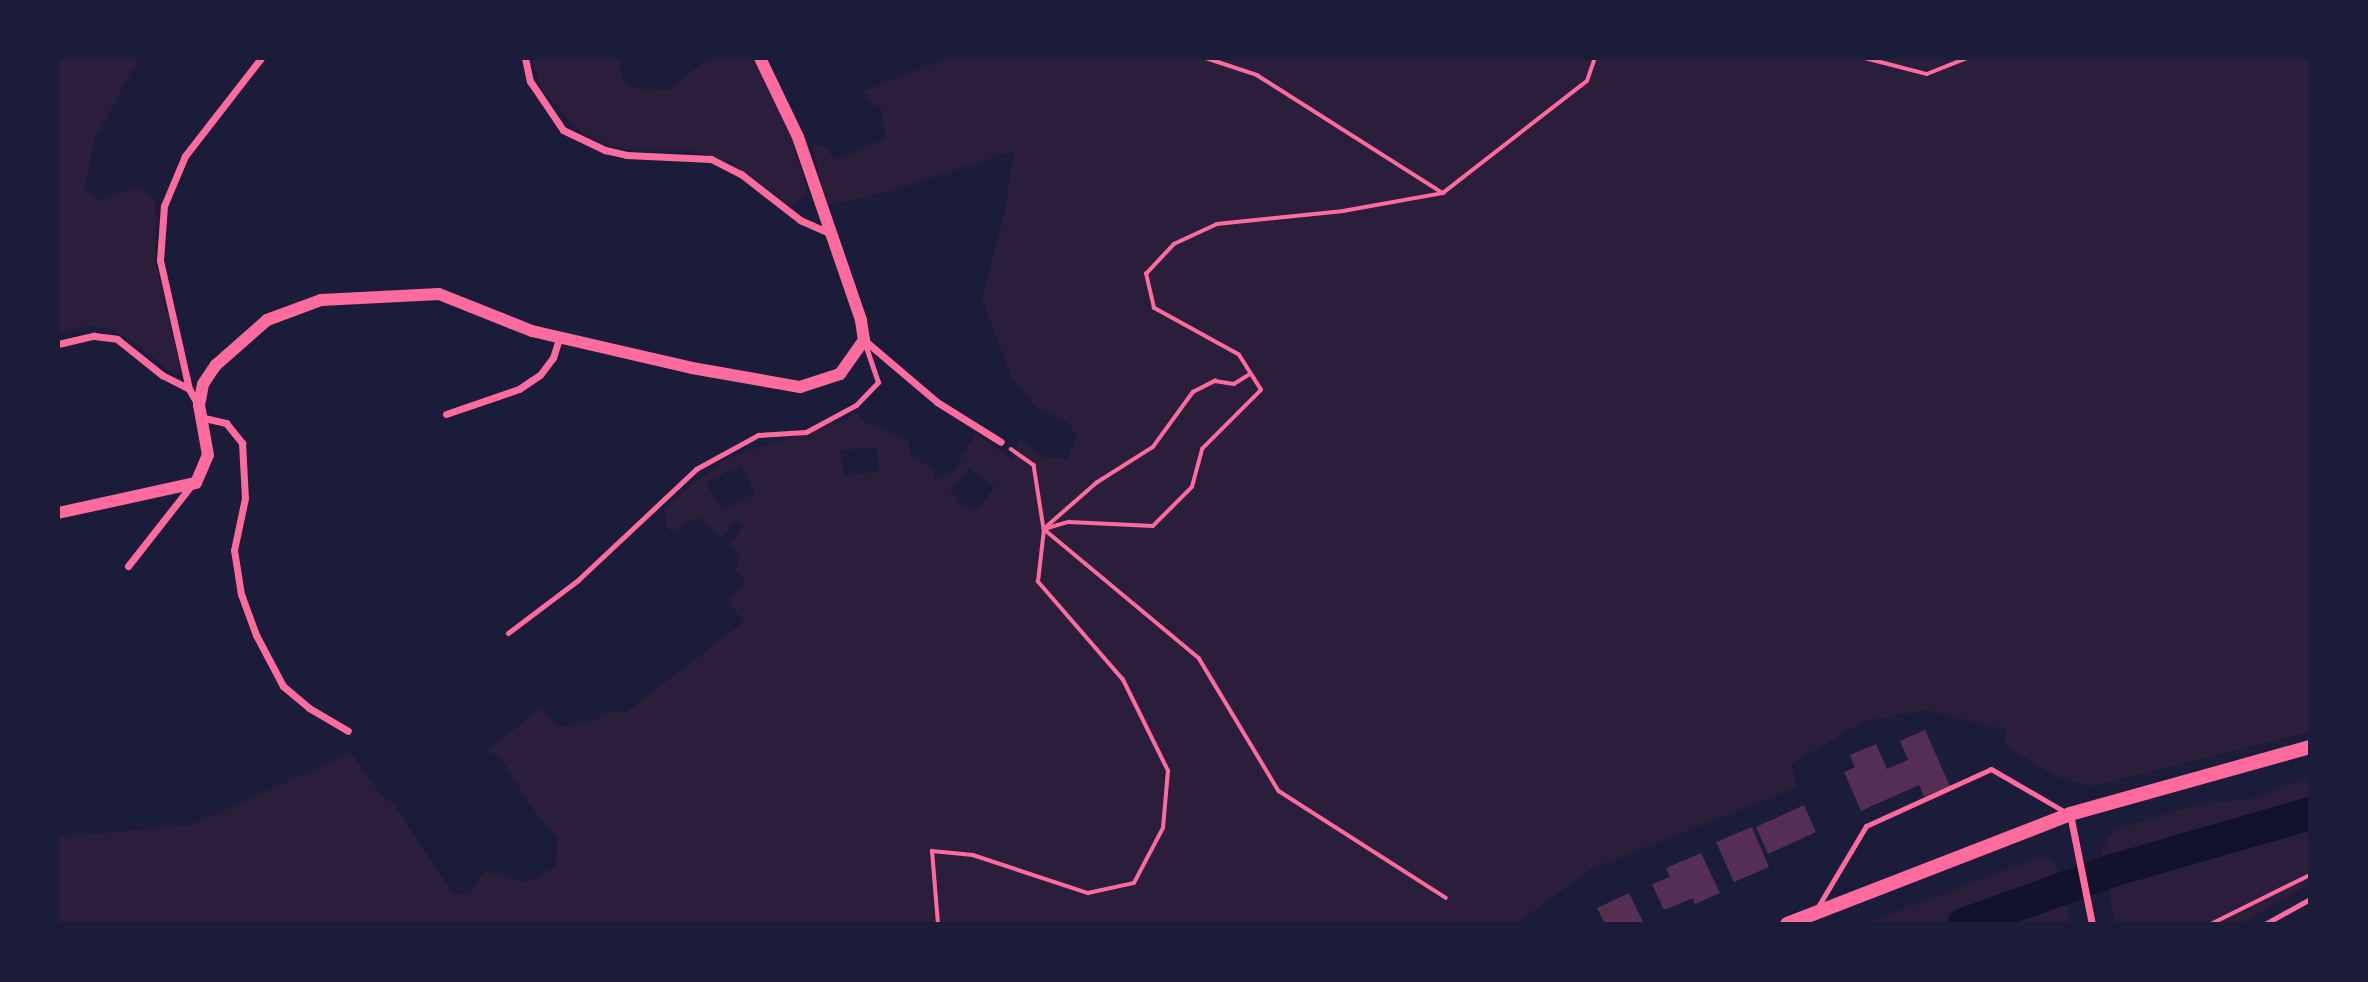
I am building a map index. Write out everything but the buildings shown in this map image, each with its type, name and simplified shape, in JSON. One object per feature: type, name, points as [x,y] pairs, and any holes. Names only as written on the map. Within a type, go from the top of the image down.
[{"type":"main road","points":[[1787,924],[2070,814],[2310,747]]},
{"type":"street","points":[[128,566],[204,473],[208,455],[199,411],[189,389],[160,260],[164,206],[185,156],[261,58]]},
{"type":"street","points":[[526,58],[530,81],[563,130],[605,150],[626,155],[711,159],[741,174],[800,220],[829,233]]},
{"type":"street","points":[[761,58],[798,137],[864,340],[937,402],[1000,442]]},
{"type":"street","points":[[199,411],[203,384],[245,336],[278,314],[321,300],[439,294],[559,338],[800,387],[840,374],[864,340]]},
{"type":"street","points":[[58,344],[94,336],[117,339],[162,375],[189,389]]},
{"type":"street","points":[[446,414],[519,389],[540,375],[553,358],[559,338]]},
{"type":"street","points":[[199,411],[226,423],[242,443],[245,498],[234,550],[241,594],[256,635],[283,686],[309,708],[348,731]]},
{"type":"street","points":[[58,513],[190,487]]},
{"type":"street","points":[[2070,814],[2092,924]]},
{"type":"lane","points":[[508,633],[578,580],[696,469],[758,435],[806,432],[856,405],[878,382],[864,340]]},
{"type":"lane","points":[[1814,912],[1866,826],[1991,769],[2070,814]]},
{"type":"lane","points":[[2265,924],[2310,899]]},
{"type":"path","points":[[1206,58],[1257,75],[1443,193]]},
{"type":"path","points":[[1044,529],[1069,522],[1153,526],[1192,487],[1202,449],[1261,390],[1239,355],[1154,308],[1146,274],[1174,244],[1217,224],[1343,211],[1443,193],[1587,81],[1595,58]]},
{"type":"path","points":[[1865,58],[1927,74],[1967,58]]},
{"type":"path","points":[[1044,529],[1096,483],[1153,447],[1193,392],[1214,382],[1234,384],[1250,373]]},
{"type":"path","points":[[938,924],[933,851],[973,855],[1088,893],[1134,883],[1163,828],[1168,771],[1123,680],[1038,583],[1044,529],[1034,465],[1000,442]]},
{"type":"path","points":[[1044,529],[1199,659],[1279,791],[1446,898]]},
{"type":"path","points":[[2211,924],[2310,875]]},
{"type":"shaded area","points":[[58,58],[139,58],[94,141],[84,190],[100,200],[139,186],[156,202],[155,262],[181,372],[176,376],[130,339],[109,329],[90,326],[58,334]]},
{"type":"shaded area","points":[[531,58],[619,58],[622,78],[631,88],[669,90],[708,58],[751,58],[776,93],[808,193],[791,206],[731,162],[684,149],[624,149],[599,142],[579,131],[541,89]]},
{"type":"shaded area","points":[[948,58],[2310,58],[2310,732],[2093,786],[2057,777],[2004,745],[2006,730],[1927,710],[1865,721],[1791,764],[1797,787],[1593,868],[1517,923],[58,924],[58,837],[191,825],[351,753],[382,796],[393,803],[452,892],[469,895],[485,871],[526,883],[555,867],[557,837],[534,811],[499,755],[486,752],[541,708],[560,727],[592,722],[617,709],[624,714],[745,621],[727,603],[745,580],[735,569],[741,555],[730,546],[744,526],[737,519],[722,538],[699,518],[686,522],[675,534],[667,528],[664,508],[727,458],[845,420],[856,412],[865,423],[908,439],[912,457],[934,468],[935,478],[951,475],[976,433],[1012,460],[1021,440],[1043,457],[1067,459],[1076,437],[1069,423],[1036,407],[1012,378],[982,300],[1005,211],[1014,151],[887,192],[827,206],[812,145],[824,146],[835,160],[886,138],[881,108],[871,103],[864,91]],"holes":[[[877,448],[879,471],[844,476],[840,450]],[[741,465],[755,493],[722,510],[706,483]],[[969,468],[995,487],[976,511],[956,503],[958,498],[950,492]]]},
{"type":"shaded area","points":[[2310,776],[2310,805],[2105,864],[2101,849],[2114,830],[2196,805],[2256,798]]},
{"type":"shaded area","points":[[2310,820],[2310,884],[2240,924],[2115,924],[2107,879]]},
{"type":"shaded area","points":[[2043,856],[2054,861],[2062,881],[1943,924],[1864,924]]},
{"type":"shaded area","points":[[2065,895],[2070,924],[1983,924]]},
{"type":"waterway","points":[[1963,924],[2112,870],[2310,813]]}]
